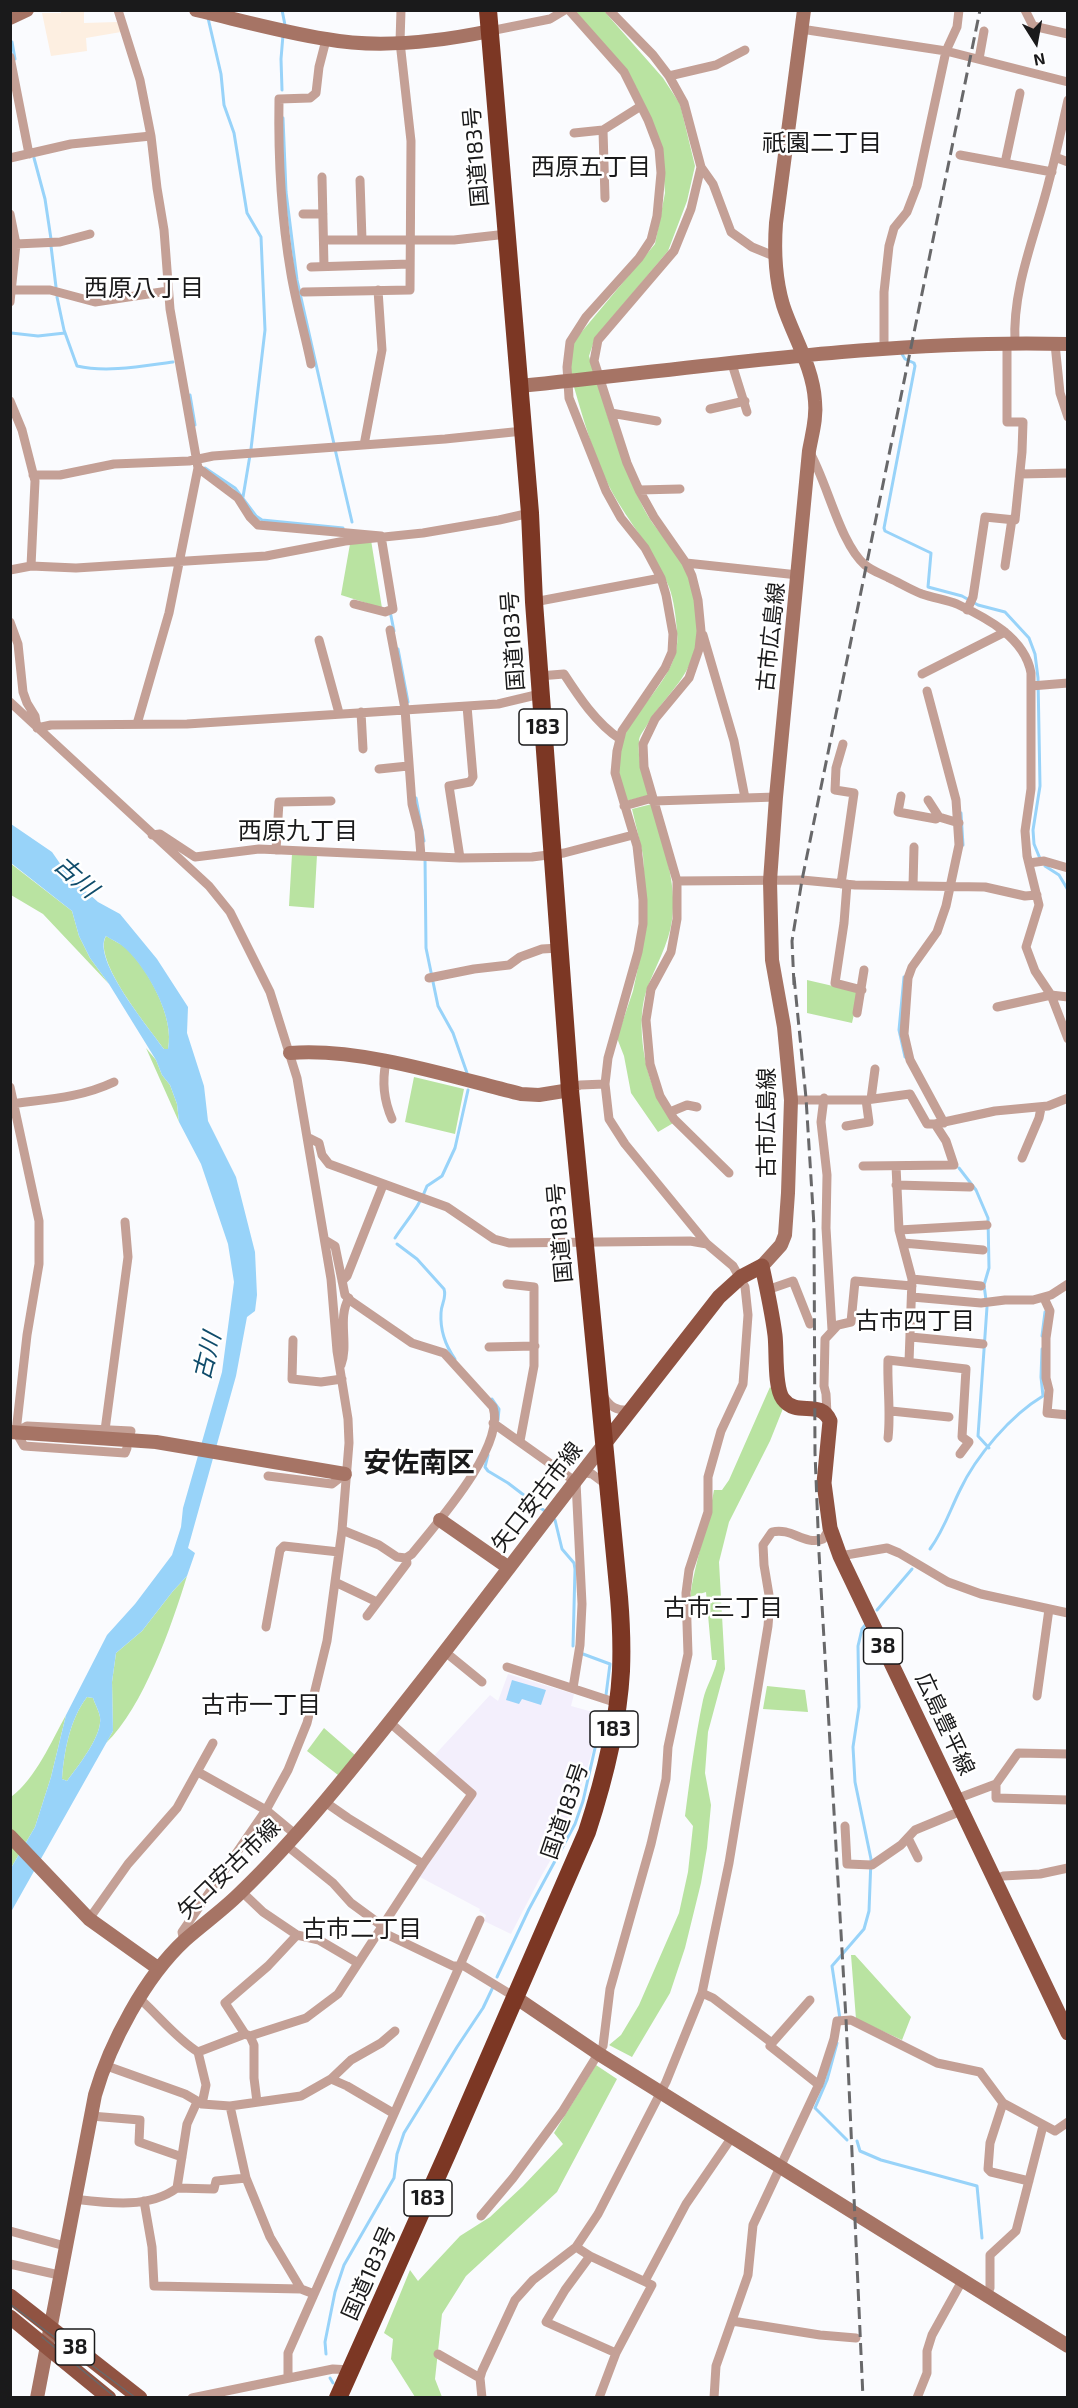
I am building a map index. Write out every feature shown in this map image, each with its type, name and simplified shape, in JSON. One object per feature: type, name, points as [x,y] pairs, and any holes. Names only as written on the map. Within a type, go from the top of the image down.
[{"type":"highway","name":"国道183号","points":[[343,2395],[587,1832],[603,1783],[621,1671],[621,1631],[609,1488],[570,1090],[534,602],[530,513],[488,10]]},
{"type":"main road","points":[[10,18],[27,10]]},
{"type":"main road","points":[[196,10],[326,40],[365,43],[446,40],[490,31]]},
{"type":"main road","name":"古市広島線","points":[[762,1266],[781,1245],[785,1235],[791,1100],[784,1027],[772,960],[770,881],[809,451],[816,417],[815,399],[803,356],[783,305],[774,256],[776,223],[804,10]]},
{"type":"main road","points":[[520,386],[884,347],[1011,343],[1061,344]]},
{"type":"main road","points":[[290,1053],[304,1052],[367,1058],[521,1094],[539,1095],[570,1090]]},
{"type":"main road","points":[[605,1443],[719,1297],[741,1276],[762,1266],[775,1335],[779,1390],[783,1399],[791,1406],[821,1410],[827,1414]]},
{"type":"main road","name":"広島豊平線","points":[[827,1414],[831,1432],[824,1483],[830,1528],[840,1556],[1068,2033]]},
{"type":"main road","points":[[13,1432],[156,1442],[345,1474]]},
{"type":"main road","name":"矢口安古市線","points":[[37,2397],[74,2199],[104,2065],[140,1999],[159,1970],[184,1941],[242,1892],[325,1802],[605,1443]]},
{"type":"main road","points":[[440,1520],[508,1568]]},
{"type":"main road","points":[[10,1836],[89,1919],[159,1970]]},
{"type":"main road","points":[[515,1997],[599,2054],[1068,2346]]},
{"type":"main road","name":"38","points":[[10,2296],[140,2397]]},
{"type":"main road","name":"38","points":[[10,2317],[110,2397]]},
{"type":"street","points":[[118,10],[140,80],[152,136],[164,230],[170,309],[197,463],[180,561],[137,724]]},
{"type":"street","points":[[304,292],[410,290],[411,141],[400,42],[401,10]]},
{"type":"street","points":[[481,2216],[513,2178],[562,2112],[599,2054],[606,2036],[610,1989],[654,1834],[666,1779],[668,1747],[688,1654],[686,1593],[689,1570],[708,1512],[708,1477],[721,1431],[743,1384],[748,1315],[745,1287],[741,1276],[707,1244],[625,1144],[609,1119],[605,1084],[608,1058],[632,974],[643,924],[643,900],[637,846],[615,773],[620,739],[622,731],[665,668],[672,652],[673,634],[661,578],[645,548],[621,518],[606,491],[569,398],[567,382],[570,342],[586,317],[639,258],[651,240],[657,216],[662,173],[659,149],[624,72],[567,10],[550,19],[490,31]]},
{"type":"street","points":[[609,10],[653,55],[669,76],[684,103],[701,167],[713,184],[731,232],[752,248],[774,256]]},
{"type":"street","points":[[884,347],[884,292],[889,246],[894,228],[907,212],[917,186],[946,51],[957,27],[958,10]]},
{"type":"street","points":[[1024,10],[1033,26],[1068,34]]},
{"type":"street","points":[[801,28],[946,51],[1068,82]]},
{"type":"street","points":[[979,59],[984,31]]},
{"type":"street","points":[[311,364],[291,274],[282,205],[278,152],[279,99],[310,98],[316,93],[319,67],[326,40]]},
{"type":"street","points":[[669,76],[716,65],[745,50]]},
{"type":"street","points":[[10,57],[29,154]]},
{"type":"street","points":[[1005,163],[1020,93]]},
{"type":"street","points":[[967,610],[973,597],[985,517],[1015,520],[1023,422],[1007,422],[1011,343],[1020,285],[1056,157],[1068,100]]},
{"type":"street","points":[[574,133],[603,130],[641,106]]},
{"type":"street","points":[[603,130],[605,198]]},
{"type":"street","points":[[10,158],[71,144],[152,136]]},
{"type":"street","points":[[960,155],[1052,172]]},
{"type":"street","points":[[1056,157],[1068,162]]},
{"type":"street","points":[[701,167],[691,209],[674,251],[598,340],[594,361],[627,463],[639,490],[692,576],[702,631],[734,741],[745,798]]},
{"type":"street","points":[[322,177],[324,266]]},
{"type":"street","points":[[360,180],[362,240]]},
{"type":"street","points":[[10,214],[16,244],[10,302]]},
{"type":"street","points":[[303,214],[323,214]]},
{"type":"street","points":[[16,244],[60,242],[90,234]]},
{"type":"street","points":[[324,240],[454,240],[507,234]]},
{"type":"street","points":[[311,267],[410,264]]},
{"type":"street","points":[[12,290],[50,290],[95,302],[168,291]]},
{"type":"street","points":[[364,445],[382,350],[378,290]]},
{"type":"street","points":[[1061,344],[1059,393],[1068,417]]},
{"type":"street","points":[[732,364],[747,412]]},
{"type":"street","points":[[10,401],[13,415],[22,430],[33,475],[35,496],[31,566]]},
{"type":"street","points":[[710,409],[745,401]]},
{"type":"street","points":[[611,413],[657,421]]},
{"type":"street","points":[[33,475],[73,474],[114,464],[197,463],[523,431]]},
{"type":"street","points":[[809,451],[850,544],[866,567],[921,594],[956,604],[967,610],[1005,632],[1029,661],[1031,789],[1025,831],[1029,863],[1039,905],[1026,947],[1035,971],[1051,995],[1068,1039]]},
{"type":"street","points":[[197,463],[238,498],[258,525],[381,536]]},
{"type":"street","points":[[1020,474],[1068,474]]},
{"type":"street","points":[[639,490],[680,489]]},
{"type":"street","points":[[10,570],[31,566],[76,568],[266,556],[381,536],[423,533],[530,513]]},
{"type":"street","points":[[1005,566],[1012,519]]},
{"type":"street","points":[[354,604],[389,611],[381,536]]},
{"type":"street","points":[[686,563],[798,575]]},
{"type":"street","points":[[534,602],[661,578]]},
{"type":"street","points":[[10,622],[18,644],[23,692],[35,716],[37,728]]},
{"type":"street","points":[[390,630],[408,708],[408,766],[412,804],[425,856]]},
{"type":"street","points":[[702,631],[699,649],[688,678],[655,719],[643,744],[644,767],[677,881],[677,919],[671,952],[651,989],[646,1020],[650,1064],[660,1096],[670,1112],[729,1173]]},
{"type":"street","points":[[922,674],[1005,632]]},
{"type":"street","points":[[319,640],[339,713]]},
{"type":"street","points":[[37,728],[51,725],[187,724],[498,704],[564,674],[577,694],[609,732],[620,739]]},
{"type":"street","points":[[1031,686],[1068,683]]},
{"type":"street","points":[[863,1166],[954,1165],[939,1123],[910,1060],[904,1034],[908,978],[912,967],[937,932],[946,906],[959,845],[956,800],[927,691]]},
{"type":"street","points":[[10,702],[209,886],[230,912],[270,992],[290,1053],[309,1138],[331,1279],[349,1443],[342,1530],[327,1641],[307,1723],[288,1770],[266,1810],[182,1932],[184,1941]]},
{"type":"street","points":[[460,858],[449,786],[470,782],[473,777],[467,705]]},
{"type":"street","points":[[361,712],[363,749]]},
{"type":"street","points":[[843,744],[836,768],[835,790],[854,793],[844,884],[844,923],[835,982],[861,990]]},
{"type":"street","points":[[379,769],[408,766]]},
{"type":"street","points":[[901,796],[898,812],[936,819],[939,817],[959,823]]},
{"type":"street","points":[[624,806],[649,799],[654,801],[776,797]]},
{"type":"street","points":[[928,800],[939,817]]},
{"type":"street","points":[[276,850],[279,802],[331,801]]},
{"type":"street","points":[[152,835],[160,834],[195,857],[233,850],[276,850],[494,859],[553,855],[633,835]]},
{"type":"street","points":[[913,886],[914,847]]},
{"type":"street","points":[[1029,863],[1044,861],[1068,868]]},
{"type":"street","points":[[677,881],[770,881],[778,879],[844,884],[992,887],[1025,896],[1037,895]]},
{"type":"street","points":[[432,978],[509,964],[520,957],[542,949],[559,948]]},
{"type":"street","points":[[857,1013],[864,970]]},
{"type":"street","points":[[997,1007],[1051,995],[1068,997]]},
{"type":"street","points":[[387,1062],[384,1072],[386,1106],[392,1119]]},
{"type":"street","points":[[846,1126],[869,1122],[868,1099],[875,1069]]},
{"type":"street","points":[[12,1103],[82,1095],[114,1082]]},
{"type":"street","points":[[570,1090],[580,1085],[605,1084]]},
{"type":"street","points":[[10,1087],[39,1221],[39,1264],[13,1432],[24,1446],[125,1453],[127,1448]]},
{"type":"street","points":[[791,1100],[868,1099],[910,1094],[927,1124],[995,1112],[1041,1108],[1068,1098]]},
{"type":"street","points":[[824,1098],[821,1122],[827,1175],[826,1228],[831,1330]]},
{"type":"street","points":[[670,1112],[680,1107],[697,1107]]},
{"type":"street","points":[[1022,1158],[1041,1108]]},
{"type":"street","points":[[309,1138],[319,1143],[322,1155],[328,1164],[457,1213],[494,1239],[509,1243],[690,1241],[707,1244]]},
{"type":"street","points":[[896,1166],[899,1230],[912,1282],[909,1362]]},
{"type":"street","points":[[342,1281],[348,1276],[383,1185]]},
{"type":"street","points":[[896,1185],[970,1187]]},
{"type":"street","points":[[105,1430],[128,1257],[125,1222]]},
{"type":"street","points":[[899,1230],[987,1225]]},
{"type":"street","points":[[325,1240],[335,1246],[345,1295],[404,1338],[444,1353],[493,1407],[496,1425],[479,1466],[412,1554],[406,1558],[397,1557],[379,1545],[342,1530]]},
{"type":"street","points":[[903,1243],[983,1250]]},
{"type":"street","points":[[767,1290],[793,1281],[810,1324]]},
{"type":"street","points":[[827,1414],[823,1350],[825,1339],[838,1325],[851,1322],[855,1281],[981,1286]]},
{"type":"street","points":[[507,1284],[534,1287],[535,1346],[532,1385],[520,1441]]},
{"type":"street","points":[[912,1296],[981,1303],[1044,1298],[1068,1284]]},
{"type":"street","points":[[340,1367],[345,1354],[343,1313],[349,1298]]},
{"type":"street","points":[[1044,1298],[1050,1311],[1046,1338],[1046,1378],[1049,1390],[1047,1413],[1068,1415]]},
{"type":"street","points":[[911,1337],[983,1344]]},
{"type":"street","points":[[293,1340],[292,1379],[321,1382],[342,1379]]},
{"type":"street","points":[[489,1347],[535,1346]]},
{"type":"street","points":[[888,1438],[891,1411],[887,1384],[888,1360],[966,1369],[962,1437],[969,1442],[960,1455]]},
{"type":"street","points":[[598,1385],[607,1403],[616,1409],[630,1410]]},
{"type":"street","points":[[891,1411],[949,1417]]},
{"type":"street","points":[[496,1425],[579,1477],[593,1474],[609,1488]]},
{"type":"street","points":[[13,1432],[27,1426],[131,1431],[130,1436]]},
{"type":"street","points":[[268,1476],[332,1484],[345,1474]]},
{"type":"street","points":[[573,1688],[580,1646],[582,1604],[579,1477]]},
{"type":"street","points":[[482,2397],[480,2378],[515,2300],[533,2280],[576,2247],[598,2214],[661,2092],[702,1993],[729,1863],[768,1626],[770,1601],[764,1565],[764,1545],[772,1532],[782,1529],[812,1542],[823,1539],[830,1528]]},
{"type":"street","points":[[266,1627],[280,1550],[284,1546],[339,1552]]},
{"type":"street","points":[[840,1556],[886,1548],[899,1553],[948,1582],[970,1590],[1068,1613]]},
{"type":"street","points":[[367,1616],[407,1563],[406,1558]]},
{"type":"street","points":[[335,1582],[377,1602]]},
{"type":"street","points":[[1037,1696],[1049,1609]]},
{"type":"street","points":[[444,1651],[482,1682]]},
{"type":"street","points":[[507,1667],[617,1703]]},
{"type":"street","points":[[198,2052],[306,2018],[338,1994],[472,1794],[388,1721]]},
{"type":"street","points":[[89,1919],[128,1864],[177,1808],[213,1743]]},
{"type":"street","points":[[845,1826],[847,1864],[870,1865],[902,1845],[915,1830],[996,1784],[1018,1753],[1068,1754]]},
{"type":"street","points":[[198,1772],[266,1810],[295,1834]]},
{"type":"street","points":[[996,1784],[996,1798],[1068,1800]]},
{"type":"street","points":[[325,1802],[423,1864]]},
{"type":"street","points":[[908,1838],[918,1858]]},
{"type":"street","points":[[286,1845],[333,1883],[351,1904],[383,1928],[386,1934],[453,1966],[464,1966],[515,1997]]},
{"type":"street","points":[[994,1880],[1003,1876],[1041,1874],[1068,1868]]},
{"type":"street","points":[[242,1892],[263,1912],[297,1935],[319,1940],[358,1963]]},
{"type":"street","points":[[288,2378],[288,2353],[480,1920]]},
{"type":"street","points":[[257,2102],[254,2045],[225,2003],[268,1966],[297,1935]]},
{"type":"street","points":[[702,1993],[713,1998],[772,2043]]},
{"type":"street","points":[[140,1999],[189,2047],[198,2052],[206,2085],[187,2124],[177,2188]]},
{"type":"street","points":[[810,2000],[770,2046],[819,2085]]},
{"type":"street","points":[[714,2397],[716,2366],[748,2275],[753,2225],[819,2085],[829,2059],[837,2021],[846,2019],[937,2063],[980,2072],[1003,2103],[1043,2126],[1055,2131],[1068,2122]]},
{"type":"street","points":[[104,2065],[185,2094],[199,2103],[230,2106],[301,2096],[331,2079],[351,2060],[381,2043],[395,2031]]},
{"type":"street","points":[[331,2079],[393,2113]]},
{"type":"street","points":[[1003,2103],[990,2143],[988,2169],[991,2172],[1029,2181]]},
{"type":"street","points":[[230,2106],[246,2178],[270,2237],[301,2289]]},
{"type":"street","points":[[91,2116],[140,2120],[139,2142],[182,2157]]},
{"type":"street","points":[[987,2296],[990,2288],[990,2255],[1016,2231],[1043,2126]]},
{"type":"street","points":[[645,2281],[686,2204],[732,2137]]},
{"type":"street","points":[[74,2199],[97,2202],[144,2201],[165,2196],[177,2188],[214,2189],[216,2181],[246,2178]]},
{"type":"street","points":[[144,2201],[152,2247],[154,2286],[301,2289],[314,2294]]},
{"type":"street","points":[[10,2231],[65,2246]]},
{"type":"street","points":[[576,2247],[590,2256],[652,2284],[616,2353],[599,2397]]},
{"type":"street","points":[[590,2256],[565,2290],[546,2322],[616,2353]]},
{"type":"street","points":[[10,2264],[59,2275]]},
{"type":"street","points":[[917,2397],[927,2373],[927,2351],[932,2335],[962,2281]]},
{"type":"street","points":[[732,2321],[820,2335],[856,2338]]},
{"type":"street","points":[[438,2354],[480,2378]]},
{"type":"street","points":[[192,2397],[333,2369],[352,2370]]},
{"type":"shaded area","points":[[61,11],[84,11],[84,23],[117,22],[121,32],[86,38],[87,51],[51,56],[42,13],[61,13]]},
{"type":"shaded area","points":[[508,1674],[574,1694],[571,1706],[600,1714],[594,1746],[568,1829],[511,1934],[484,1921],[486,1915],[479,1911],[480,1909],[418,1876],[475,1795],[432,1758],[490,1695],[498,1701]]},
{"type":"green space","points":[[572,11],[604,11],[663,78],[680,104],[695,166],[687,201],[668,251],[595,338],[589,356],[594,372],[569,375],[574,341],[655,244],[665,193],[662,151],[636,87]]},
{"type":"green space","points":[[597,381],[623,462],[636,494],[648,516],[683,565],[692,589],[696,614],[696,646],[692,659],[679,682],[639,739],[640,762],[649,795],[627,801],[618,771],[619,751],[636,716],[670,668],[676,651],[677,632],[669,587],[657,562],[611,490],[599,465],[586,426],[574,387]]},
{"type":"green space","points":[[371,540],[382,608],[341,595],[350,544]]},
{"type":"green space","points":[[652,804],[668,862],[673,891],[672,920],[668,938],[647,989],[642,1014],[643,1043],[648,1071],[659,1099],[675,1122],[658,1132],[631,1093],[624,1056],[617,1038],[633,991],[647,925],[643,855],[632,809]]},
{"type":"green space","points":[[292,854],[317,855],[314,908],[289,906]]},
{"type":"green space","points":[[10,863],[72,911],[79,936],[90,958],[109,984],[43,914],[11,895]]},
{"type":"green space","points":[[106,936],[126,948],[151,981],[164,1009],[169,1037],[168,1049],[164,1049],[114,977],[104,947]]},
{"type":"green space","points":[[807,980],[859,992],[852,1023],[807,1013]]},
{"type":"green space","points":[[146,1048],[156,1060],[162,1075],[170,1085],[177,1104],[179,1122]]},
{"type":"green space","points":[[414,1077],[464,1089],[455,1134],[405,1122]]},
{"type":"green space","points":[[770,1387],[784,1406],[770,1441],[729,1522],[719,1562],[725,1669],[708,1732],[705,1773],[711,1805],[701,1883],[685,1948],[670,1993],[632,2057],[609,2045],[621,2035],[639,2005],[679,1913],[688,1872],[693,1826],[685,1816],[693,1758],[703,1700],[717,1660],[712,1660],[706,1592],[690,1597],[692,1584],[714,1490],[722,1490],[729,1480]]},
{"type":"green space","points":[[187,1576],[165,1641],[144,1688],[119,1728],[106,1743],[113,1731],[112,1682],[116,1653],[142,1631]]},
{"type":"green space","points":[[767,1686],[805,1690],[808,1712],[763,1709]]},
{"type":"green space","points":[[87,1697],[93,1698],[100,1724],[89,1750],[67,1781],[62,1779],[69,1736],[76,1715]]},
{"type":"green space","points":[[66,1715],[51,1777],[35,1827],[11,1868],[11,1797],[35,1770]]},
{"type":"green space","points":[[324,1728],[355,1755],[338,1775],[307,1751]]},
{"type":"green space","points":[[851,1955],[855,1955],[911,2017],[902,2040],[856,2019]]},
{"type":"green space","points":[[596,2065],[617,2079],[557,2192],[466,2276],[442,2314],[435,2379],[442,2397],[415,2397],[391,2359],[393,2339],[384,2333],[410,2270],[418,2281],[460,2236],[490,2217],[563,2144],[554,2133]]},
{"type":"water","name":"古川","points":[[11,824],[52,852],[68,875],[98,902],[120,914],[157,959],[188,1007],[187,1033],[204,1086],[208,1121],[236,1177],[255,1252],[257,1295],[255,1311],[247,1317],[236,1376],[188,1548],[195,1553],[187,1576],[142,1631],[116,1653],[112,1682],[113,1731],[11,1912],[11,1868],[35,1827],[51,1777],[66,1715],[107,1635],[135,1604],[172,1555],[222,1372],[234,1282],[228,1244],[201,1164],[179,1122],[177,1104],[170,1085],[109,984],[90,958],[79,936],[72,911],[11,863]],"holes":[[[106,936],[126,949],[151,982],[164,1009],[169,1037],[168,1049],[164,1049],[114,977],[104,947]],[[87,1697],[93,1698],[100,1724],[89,1750],[67,1781],[62,1779],[64,1757],[76,1715]]]},
{"type":"water","points":[[512,1680],[546,1690],[541,1705],[522,1699],[519,1704],[506,1700]]},
{"type":"waterway","points":[[282,10],[285,25]]},
{"type":"waterway","points":[[208,18],[221,74],[224,105],[234,133],[247,213],[261,237],[265,330],[251,449]]},
{"type":"waterway","points":[[282,90],[283,35]]},
{"type":"waterway","points":[[12,42],[15,59]]},
{"type":"waterway","points":[[283,118],[286,192],[297,280],[334,444]]},
{"type":"waterway","points":[[34,158],[45,199],[51,239]]},
{"type":"waterway","points":[[51,246],[56,287]]},
{"type":"waterway","points":[[57,297],[64,330],[77,366],[113,369],[173,362]]},
{"type":"waterway","points":[[11,333],[38,336],[65,333]]},
{"type":"waterway","points":[[902,354],[915,366],[884,528],[885,531],[931,553],[928,587],[962,596],[978,605],[1005,612],[1029,638],[1035,654],[1038,678],[1040,786],[1033,830],[1034,844],[1041,861]]},
{"type":"waterway","points":[[190,395],[195,425]]},
{"type":"waterway","points":[[335,449],[352,522]]},
{"type":"waterway","points":[[243,497],[250,455]]},
{"type":"waterway","points":[[205,468],[235,488],[256,516],[262,520],[343,528]]},
{"type":"waterway","points":[[390,611],[394,631]]},
{"type":"waterway","points":[[398,649],[408,702]]},
{"type":"waterway","points":[[416,798],[424,841]]},
{"type":"waterway","points":[[961,813],[963,845]]},
{"type":"waterway","points":[[425,857],[426,948],[438,1006],[453,1033],[467,1073]]},
{"type":"waterway","points":[[1045,866],[1059,875],[1068,890]]},
{"type":"waterway","points":[[904,977],[899,1030],[905,1057]]},
{"type":"waterway","points":[[395,1238],[417,1206],[427,1186],[442,1176],[455,1148],[468,1090]]},
{"type":"waterway","points":[[959,1168],[976,1190],[988,1218],[989,1268],[984,1285],[986,1300]]},
{"type":"waterway","points":[[397,1244],[417,1259],[444,1289],[441,1326],[448,1348],[455,1359]]},
{"type":"waterway","points":[[987,1307],[978,1436],[989,1448]]},
{"type":"waterway","points":[[1042,1336],[1045,1312]]},
{"type":"waterway","points":[[930,1549],[967,1477],[985,1450],[1007,1425],[1043,1396],[1042,1349]]},
{"type":"waterway","points":[[492,1399],[499,1409],[498,1420]]},
{"type":"waterway","points":[[488,1455],[485,1467],[488,1471],[546,1512]]},
{"type":"waterway","points":[[555,1520],[562,1549],[574,1563],[575,1569],[573,1646]]},
{"type":"waterway","points":[[877,1610],[912,1569]]},
{"type":"waterway","points":[[840,2019],[832,1966],[864,1929],[869,1911],[871,1859],[855,1782],[853,1747],[859,1707],[858,1646],[862,1629],[866,1624]]},
{"type":"waterway","points":[[583,1654],[610,1664],[606,1695]]},
{"type":"waterway","points":[[497,1977],[529,1909],[575,1824],[583,1801],[603,1713]]},
{"type":"waterway","points":[[326,2354],[325,2342],[335,2292],[344,2265],[394,2178],[397,2154],[404,2133],[483,2008],[493,1987]]},
{"type":"waterway","points":[[837,2043],[827,2080],[815,2108],[847,2140]]},
{"type":"waterway","points":[[857,2141],[860,2151],[881,2160],[977,2186],[982,2238]]},
{"type":"waterway","points":[[330,2378],[333,2383]]},
{"type":"tram line","points":[[10,2304],[136,2398]]},
{"type":"tram line","points":[[42,2337],[116,2398]]},
{"type":"railway","points":[[794,985],[792,941],[802,880],[980,10]]},
{"type":"railway","points":[[794,977],[806,1098],[814,1226],[815,1453],[819,1553],[846,2019],[863,2398]]},
{"type":"district","name":"祇園二丁目","points":[[822,143]]},
{"type":"district","name":"西原五丁目","points":[[591,167]]},
{"type":"district","name":"西原八丁目","points":[[144,288]]},
{"type":"district","name":"西原九丁目","points":[[298,831]]},
{"type":"district","name":"古市四丁目","points":[[915,1321]]},
{"type":"district","name":"安佐南区","points":[[419,1463]]},
{"type":"district","name":"古市三丁目","points":[[723,1608]]},
{"type":"district","name":"古市一丁目","points":[[261,1705]]},
{"type":"district","name":"古市二丁目","points":[[362,1929]]}]
